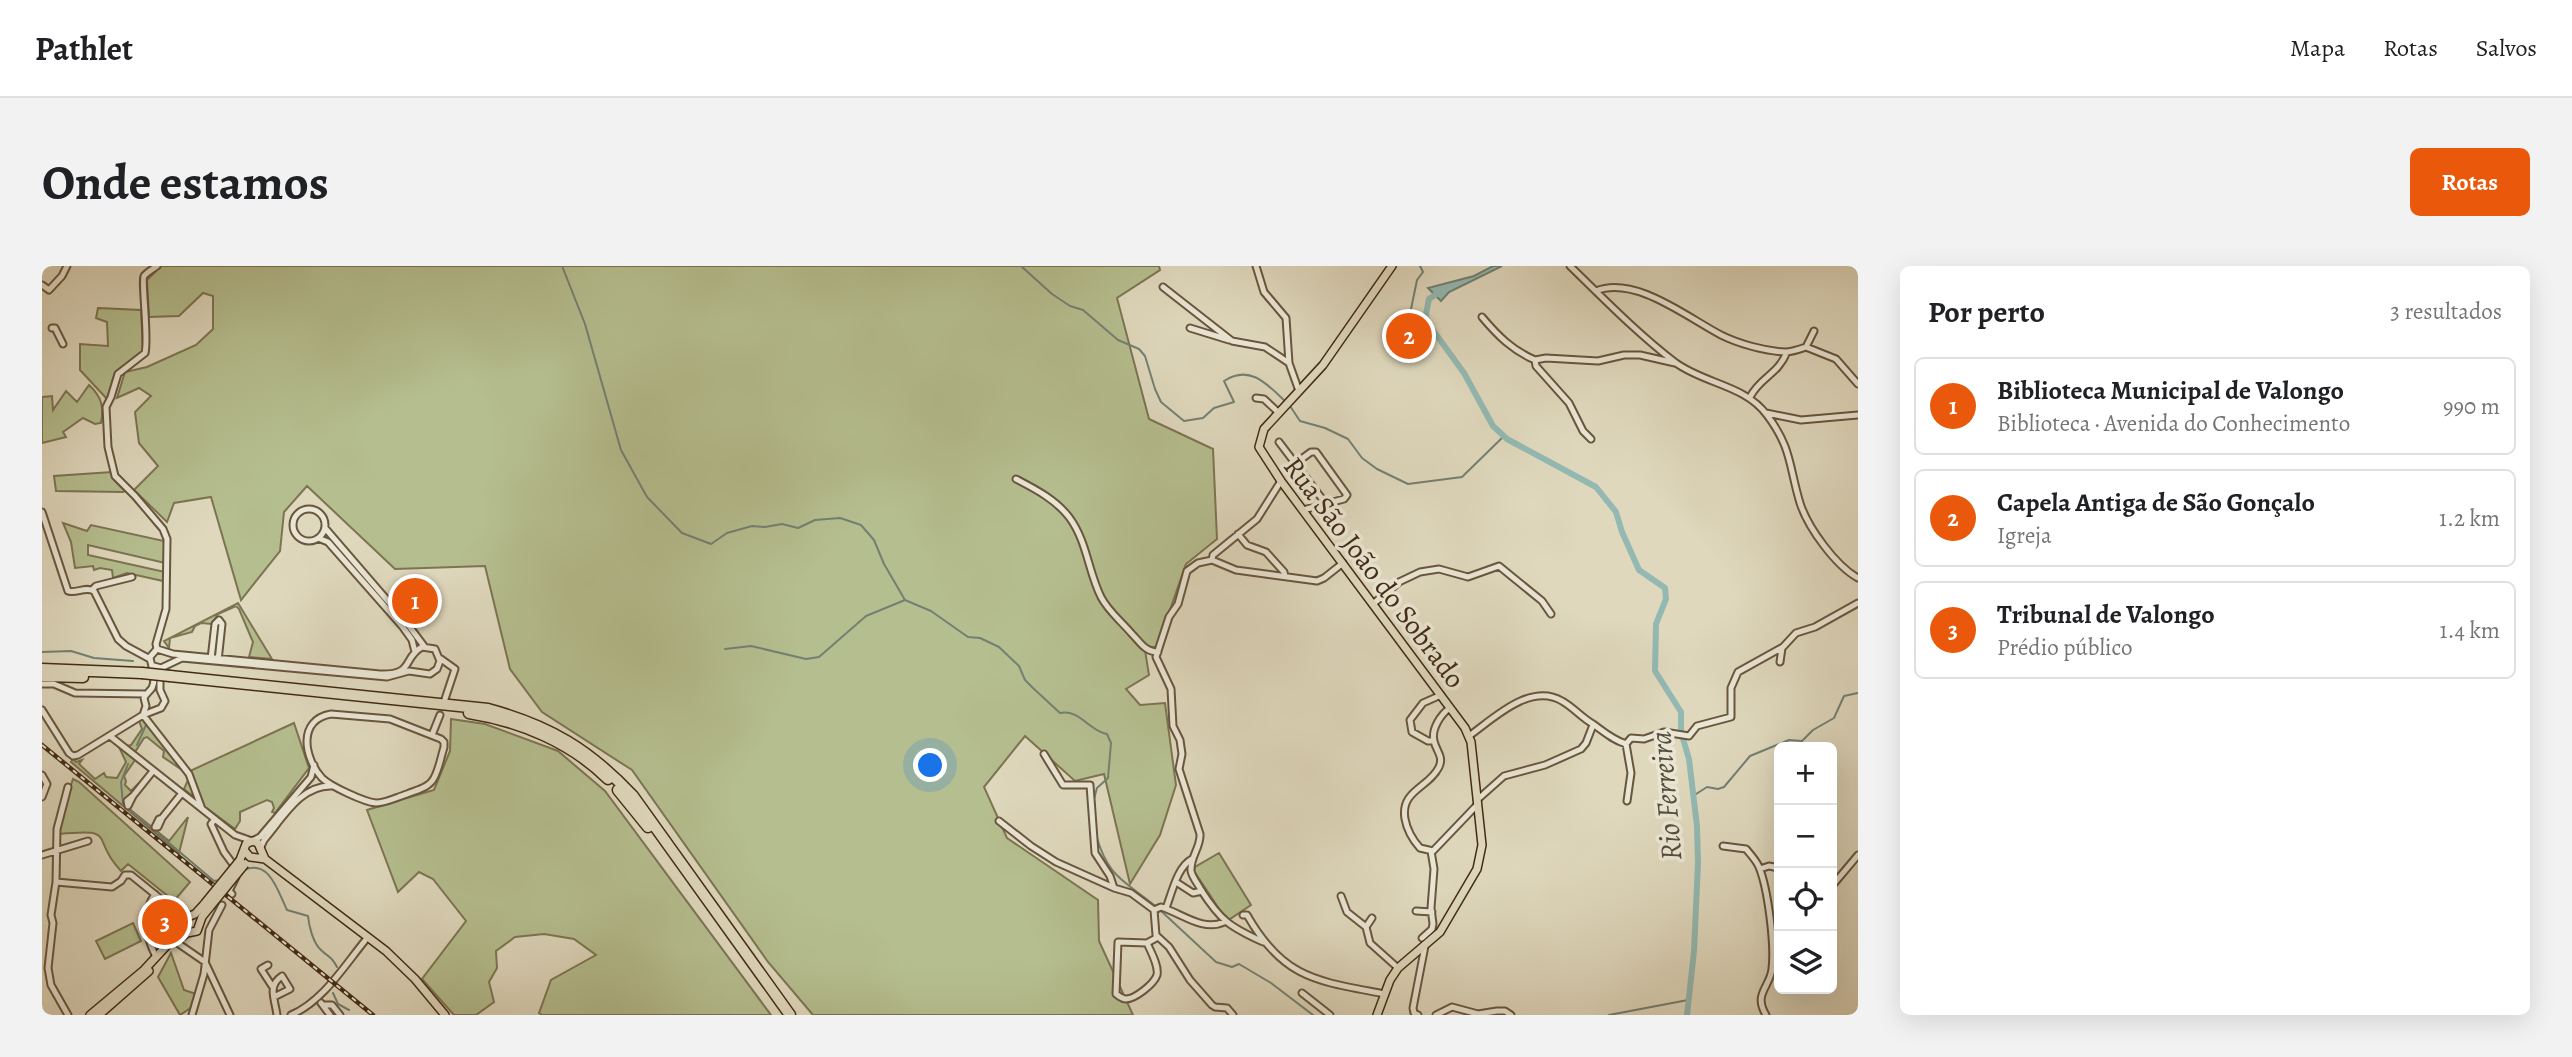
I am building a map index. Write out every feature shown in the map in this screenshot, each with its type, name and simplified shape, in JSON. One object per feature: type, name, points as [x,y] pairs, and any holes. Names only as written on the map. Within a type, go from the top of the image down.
[{"type":"highway","points":[[44,675],[169,679],[488,709],[532,722],[561,736],[592,756],[633,796],[790,1015]]},
{"type":"highway","points":[[169,679],[459,711],[504,720],[557,742],[604,775],[628,800],[783,1015]]},
{"type":"main road","name":"Rua São João do Sobrado","points":[[1392,266],[1323,365],[1264,429],[1259,447],[1281,481],[1307,511],[1469,736],[1481,857],[1478,869],[1440,932],[1423,942],[1398,968]]},
{"type":"main road","points":[[243,862],[246,844],[252,841],[258,843],[265,859]]},
{"type":"main road","points":[[244,849],[247,856],[265,859],[368,937],[398,962],[445,1015]]},
{"type":"main road","points":[[90,1015],[125,990],[185,921],[207,905],[243,862],[254,857],[261,849]]},
{"type":"main road","points":[[203,927],[207,905]]},
{"type":"main road","points":[[185,921],[198,918],[203,927]]},
{"type":"main road","points":[[185,921],[203,927]]},
{"type":"main road","points":[[99,1015],[176,942],[185,921]]},
{"type":"main road","points":[[1377,1015],[1398,968]]},
{"type":"street","points":[[42,285],[49,290],[67,266]]},
{"type":"street","points":[[157,266],[144,276],[142,281],[146,302],[145,353],[118,374],[106,407],[108,447],[115,476],[163,529],[167,539],[166,609],[157,649]]},
{"type":"street","points":[[1256,266],[1264,292],[1286,318],[1290,363],[1299,391]]},
{"type":"street","points":[[1570,266],[1678,364],[1750,397],[1766,413],[1788,449],[1805,516],[1838,563],[1858,578]]},
{"type":"street","points":[[1163,287],[1232,341]]},
{"type":"street","points":[[1596,291],[1611,288],[1633,290],[1668,305],[1723,337],[1741,343],[1787,352],[1806,347],[1836,359],[1858,384]]},
{"type":"street","points":[[1482,317],[1504,342],[1517,352],[1535,360],[1598,361],[1624,355],[1640,355],[1678,364]]},
{"type":"street","points":[[52,328],[55,328],[63,344]]},
{"type":"street","points":[[1190,328],[1232,341],[1265,347],[1290,363]]},
{"type":"street","points":[[1806,347],[1814,331]]},
{"type":"street","points":[[1750,397],[1755,387],[1778,370],[1787,352]]},
{"type":"street","points":[[1535,360],[1536,366],[1569,403],[1583,431],[1591,439]]},
{"type":"street","points":[[1256,398],[1264,399],[1279,413]]},
{"type":"street","points":[[1766,413],[1801,420],[1857,414]]},
{"type":"street","points":[[1279,442],[1326,504]]},
{"type":"street","points":[[1296,463],[1311,452],[1317,452],[1347,495],[1344,499],[1307,511]]},
{"type":"street","points":[[1016,479],[1039,492],[1066,513],[1086,550],[1094,580],[1106,605],[1147,650],[1158,652]]},
{"type":"street","points":[[1212,560],[1213,555],[1256,519],[1281,481]]},
{"type":"street","points":[[325,528],[318,538],[309,541],[298,536],[293,525],[295,516],[306,509],[315,510],[324,518],[325,528],[407,622],[424,646],[435,649],[440,659],[455,669],[445,699]]},
{"type":"street","points":[[42,512],[68,591],[92,590],[96,586],[132,577]]},
{"type":"street","points":[[1238,534],[1247,545],[1266,552],[1285,576]]},
{"type":"street","points":[[318,538],[328,542],[402,626],[412,640],[415,652]]},
{"type":"street","points":[[1263,942],[1224,922],[1191,872],[1192,859],[1201,842],[1200,834],[1179,769],[1182,754],[1180,740],[1173,726],[1172,696],[1158,664],[1158,652],[1169,617],[1178,604],[1187,571],[1198,563],[1212,560],[1236,570],[1317,581],[1343,563]]},
{"type":"street","points":[[1373,604],[1399,582],[1427,570],[1454,572],[1468,577],[1499,566],[1542,601],[1551,614]]},
{"type":"street","points":[[92,590],[118,639],[161,666]]},
{"type":"street","points":[[1627,801],[1631,773],[1626,744],[1631,738],[1644,739],[1664,732],[1689,736],[1698,726],[1731,717],[1731,688],[1735,676],[1783,647],[1796,633],[1815,627],[1858,603]]},
{"type":"street","points":[[219,620],[222,624],[215,659],[215,624],[219,620]]},
{"type":"street","points":[[161,666],[182,657],[388,674],[404,669],[415,652],[424,646]]},
{"type":"street","points":[[1780,662],[1783,647]]},
{"type":"street","points":[[157,649],[167,653],[379,677],[417,671],[433,673],[439,667],[440,659]]},
{"type":"street","points":[[150,659],[151,653],[157,649]]},
{"type":"street","points":[[44,675],[54,684],[75,693],[145,694],[152,689],[167,653]]},
{"type":"street","points":[[412,659],[417,671]]},
{"type":"street","points":[[42,710],[73,756],[143,715],[157,710],[165,701],[160,690],[161,666]]},
{"type":"street","points":[[152,689],[160,690]]},
{"type":"street","points":[[143,715],[146,706],[145,694]]},
{"type":"street","points":[[1433,741],[1415,735],[1410,728],[1410,720],[1423,703],[1441,695]]},
{"type":"street","points":[[1469,736],[1513,703],[1537,698],[1563,701],[1614,741],[1626,744]]},
{"type":"street","points":[[146,706],[157,710]]},
{"type":"street","points":[[1431,851],[1420,848],[1415,842],[1406,825],[1404,809],[1406,802],[1440,764],[1440,756],[1433,741],[1438,722],[1450,708]]},
{"type":"street","points":[[331,714],[390,719],[432,734],[444,742],[434,777],[422,788],[383,803],[373,803],[335,786],[321,776],[308,752],[306,740],[309,729],[320,716],[331,714]]},
{"type":"street","points":[[143,715],[189,774],[202,809]]},
{"type":"street","points":[[432,734],[440,715]]},
{"type":"street","points":[[1431,851],[1504,776],[1545,765],[1581,749],[1593,725]]},
{"type":"street","points":[[110,736],[235,835],[244,849]]},
{"type":"street","points":[[1044,754],[1063,785],[1090,786],[1095,853],[1110,876],[1114,888]]},
{"type":"street","points":[[235,835],[252,841],[260,837],[311,777],[314,765]]},
{"type":"street","points":[[133,796],[153,771]]},
{"type":"street","points":[[42,775],[47,784],[42,797]]},
{"type":"street","points":[[311,777],[318,780],[317,787]]},
{"type":"street","points":[[261,849],[264,840],[301,797],[317,787],[335,786]]},
{"type":"street","points":[[68,787],[58,818],[56,882],[48,968],[51,985],[68,1015]]},
{"type":"street","points":[[162,818],[182,793]]},
{"type":"street","points":[[215,819],[211,824],[226,856],[236,870],[236,878],[229,891],[232,894]]},
{"type":"street","points":[[999,821],[1056,862],[1131,893],[1154,910]]},
{"type":"street","points":[[42,855],[89,841]]},
{"type":"street","points":[[1723,846],[1746,849],[1760,869],[1773,946],[1772,971],[1761,997],[1766,1015]]},
{"type":"street","points":[[1418,1015],[1413,1008],[1423,942],[1432,929],[1434,869],[1431,851]]},
{"type":"street","points":[[1837,880],[1858,855]]},
{"type":"street","points":[[1166,908],[1186,862],[1192,859]]},
{"type":"street","points":[[1760,869],[1774,867]]},
{"type":"street","points":[[56,882],[112,887],[125,875],[131,875],[185,921]]},
{"type":"street","points":[[1176,882],[1193,893],[1202,891]]},
{"type":"street","points":[[155,894],[146,919],[149,941],[156,957]]},
{"type":"street","points":[[1341,896],[1347,912],[1366,927],[1370,943],[1398,968]]},
{"type":"street","points":[[192,1015],[205,962],[203,927],[222,905]]},
{"type":"street","points":[[1154,910],[1166,908],[1172,913],[1213,926],[1224,922]]},
{"type":"street","points":[[1154,910],[1154,930],[1158,937],[1169,947],[1190,979],[1212,1005],[1227,1008],[1233,1015]]},
{"type":"street","points":[[1416,911],[1432,912]]},
{"type":"street","points":[[42,919],[51,915]]},
{"type":"street","points":[[1243,915],[1247,915],[1263,942],[1282,960],[1304,975],[1385,994]]},
{"type":"street","points":[[1366,927],[1372,918]]},
{"type":"street","points":[[291,1015],[303,1010],[316,999],[368,937]]},
{"type":"street","points":[[1147,943],[1158,971],[1156,977],[1152,983],[1130,998],[1119,997],[1116,994],[1118,942],[1147,943],[1158,937]]},
{"type":"street","points":[[176,942],[205,962],[230,1015]]},
{"type":"street","points":[[268,965],[261,969],[273,983],[277,1015]]},
{"type":"street","points":[[273,983],[282,976],[290,989],[274,997]]},
{"type":"street","points":[[1303,993],[1329,1015]]},
{"type":"street","points":[[316,999],[330,1015]]},
{"type":"street","points":[[323,1005],[332,1005],[340,1015]]},
{"type":"street","points":[[1436,1015],[1452,1007],[1478,1014],[1497,1010],[1511,1015]]},
{"type":"green space","points":[[161,266],[1159,266],[1160,270],[1117,298],[1149,419],[1213,449],[1217,539],[1186,564],[1157,647],[1148,647],[1145,650],[1149,675],[1126,689],[1140,705],[1165,703],[1176,785],[1160,835],[1130,884],[1104,774],[1075,781],[1025,736],[984,787],[1007,838],[1098,900],[1099,941],[1133,1015],[813,1015],[768,962],[632,770],[542,712],[510,669],[485,566],[395,569],[307,486],[284,512],[280,551],[241,600],[211,497],[174,503],[167,522],[134,490],[158,466],[139,443],[135,412],[151,396],[139,388],[117,398],[125,372],[147,367],[196,345],[213,329],[213,296],[203,293],[179,316],[149,317],[147,280]]},
{"type":"green space","points":[[98,308],[141,310],[143,351],[115,372],[107,399],[80,370],[80,344],[108,346],[107,322],[96,318]]},
{"type":"green space","points":[[89,385],[101,402],[101,423],[95,424],[83,418],[63,432],[66,437],[42,443],[42,397],[52,396],[53,410],[66,391],[77,402]]},
{"type":"green space","points":[[112,472],[114,480],[125,491],[56,491],[54,476]]},
{"type":"green space","points":[[63,523],[87,531],[91,525],[164,541],[165,563],[88,545],[88,555],[165,572],[163,581],[127,573],[113,578],[112,570],[94,570],[93,566],[75,568],[71,542]]},
{"type":"green space","points":[[238,603],[272,659],[249,657],[253,642],[236,606],[218,614],[212,624],[201,623],[195,626],[192,632],[170,638],[169,648],[164,641]]},
{"type":"green space","points":[[142,719],[186,772],[195,798],[184,789],[188,780],[185,772],[163,757],[164,751],[147,737],[135,752],[127,746],[131,745],[142,729],[139,721]]},
{"type":"green space","points":[[451,719],[485,724],[558,751],[605,791],[771,1015],[542,1015],[539,1013],[551,980],[596,955],[574,939],[544,934],[515,937],[496,951],[497,968],[489,982],[494,1002],[476,1015],[454,1015],[422,979],[466,921],[433,879],[419,872],[398,892],[367,810],[434,790],[450,751]]},
{"type":"green space","points":[[294,723],[309,768],[275,813],[272,812],[272,802],[267,800],[240,812],[240,821],[235,829],[201,804],[190,771]]},
{"type":"green space","points":[[119,747],[135,760],[124,776],[125,785],[131,791],[139,783],[126,799],[127,807],[169,841],[188,817],[179,853],[71,762],[73,759],[76,762],[82,760],[79,764],[95,779],[104,773],[106,777],[117,778],[126,762]]},
{"type":"green space","points":[[73,779],[190,882],[174,901],[128,864],[121,871],[97,834],[59,834],[59,819]]},
{"type":"green space","points":[[1219,853],[1251,905],[1227,921],[1194,871],[1195,867]]},
{"type":"green space","points":[[133,923],[141,941],[105,959],[96,941]]},
{"type":"green space","points":[[171,953],[184,990],[196,994],[192,1007],[180,1015],[158,977]]},
{"type":"water","points":[[1493,266],[1502,266],[1449,292],[1441,301],[1428,288],[1474,276]]},
{"type":"waterway","points":[[562,266],[585,324],[621,450],[647,497],[682,533],[711,544],[727,533],[752,526],[782,524],[798,528],[815,520],[840,518],[861,525],[874,540],[884,564],[905,600],[931,611],[968,637],[980,638],[999,647],[1019,666],[1025,680],[1060,713],[1073,714],[1107,734],[1111,743],[1108,778],[1097,788],[1094,799]]},
{"type":"waterway","points":[[1021,266],[1052,294],[1070,306],[1083,310],[1118,340],[1139,349],[1145,356],[1161,402],[1184,421],[1203,418],[1214,408],[1234,402],[1224,381],[1233,376],[1250,375],[1258,378],[1286,402]]},
{"type":"waterway","points":[[1420,266],[1423,272],[1417,280],[1410,314],[1426,316]]},
{"type":"waterway","name":"Rio Ferreira","points":[[1441,291],[1429,299],[1427,322],[1464,373],[1493,426],[1507,439],[1596,487],[1616,512],[1639,570],[1665,588],[1666,599],[1656,624],[1655,671],[1681,712],[1681,732],[1689,759],[1697,826],[1694,951],[1687,1015]]},
{"type":"waterway","points":[[1290,406],[1300,421],[1325,428],[1348,439],[1362,458],[1377,469],[1408,484],[1462,477],[1504,436]]},
{"type":"waterway","points":[[725,649],[751,646],[806,659],[819,657],[866,616],[905,600]]},
{"type":"waterway","points":[[42,652],[71,651],[94,658],[133,661]]},
{"type":"waterway","points":[[1693,796],[1707,787],[1724,787],[1750,756],[1789,740],[1802,741],[1813,730],[1834,718],[1844,696],[1858,693]]},
{"type":"waterway","points":[[137,745],[146,725]]},
{"type":"waterway","points":[[128,764],[121,782],[123,804],[214,881],[220,880]]},
{"type":"waterway","points":[[1096,835],[1111,869],[1154,905]]},
{"type":"waterway","points":[[244,870],[253,868],[267,873],[287,910],[308,916],[316,943],[337,967]]},
{"type":"waterway","points":[[1160,910],[1216,962],[1232,967],[1239,964],[1271,983],[1313,1015]]},
{"type":"waterway","points":[[333,993],[338,1004],[349,1010]]},
{"type":"waterway","points":[[1609,1015],[1688,1000]]},
{"type":"railway","points":[[42,745],[373,1015]]},
{"type":"place","name":"Capela Antiga de São Gonçalo","points":[[1409,336]]},
{"type":"place","name":"Biblioteca Municipal de Valongo","points":[[415,601]]},
{"type":"place","name":"Tribunal de Valongo","points":[[165,922]]}]
